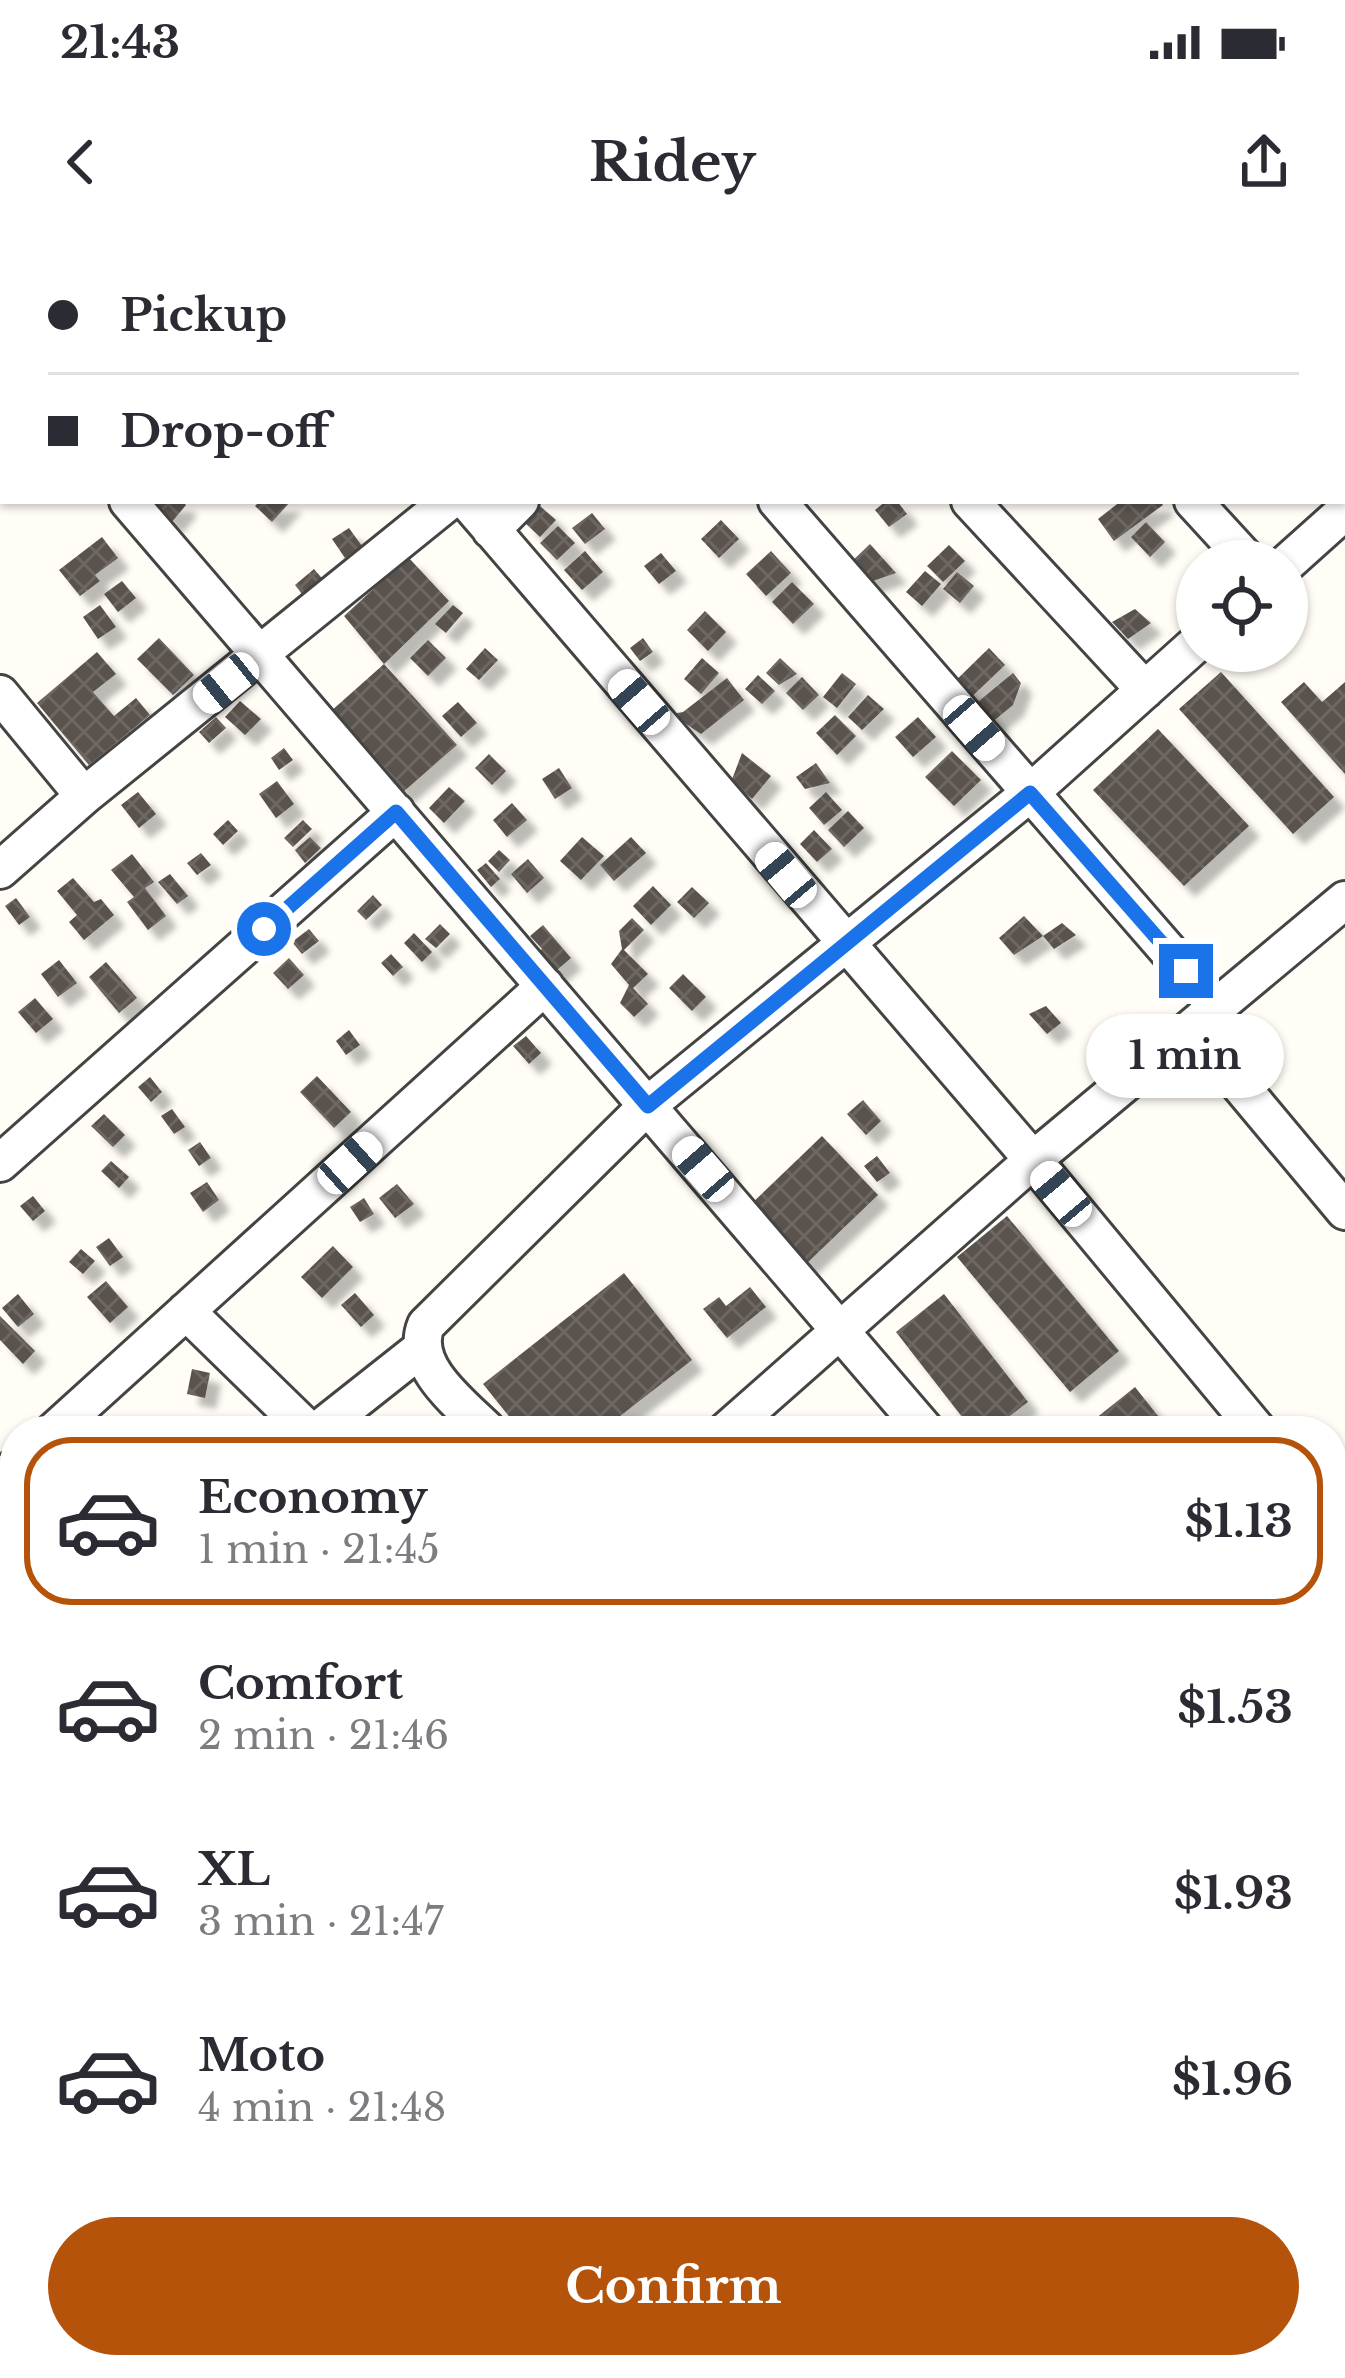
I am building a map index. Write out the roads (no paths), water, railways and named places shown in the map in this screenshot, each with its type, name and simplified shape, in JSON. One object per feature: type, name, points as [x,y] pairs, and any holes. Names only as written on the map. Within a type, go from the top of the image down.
[{"type":"street","points":[[131,504],[914,1416]]},
{"type":"street","points":[[0,870],[84,796],[445,504]]},
{"type":"street","points":[[469,504],[1033,1160],[1246,1416]]},
{"type":"street","points":[[491,530],[517,504]]},
{"type":"street","points":[[780,504],[1030,793],[1204,1017],[1345,1211]]},
{"type":"street","points":[[973,504],[1145,690]]},
{"type":"street","points":[[1196,504],[1229,540]]},
{"type":"street","points":[[1308,544],[1345,511]]},
{"type":"street","points":[[473,1416],[441,1383],[422,1348],[426,1325],[648,1106],[1030,793],[1176,663]]},
{"type":"street","points":[[0,694],[84,796]]},
{"type":"street","points":[[0,1163],[396,812]]},
{"type":"street","points":[[742,1416],[1033,1160],[1345,900]]},
{"type":"street","points":[[70,1416],[545,986]]},
{"type":"street","points":[[186,1311],[297,1416]]},
{"type":"street","points":[[333,1416],[422,1348]]}]
